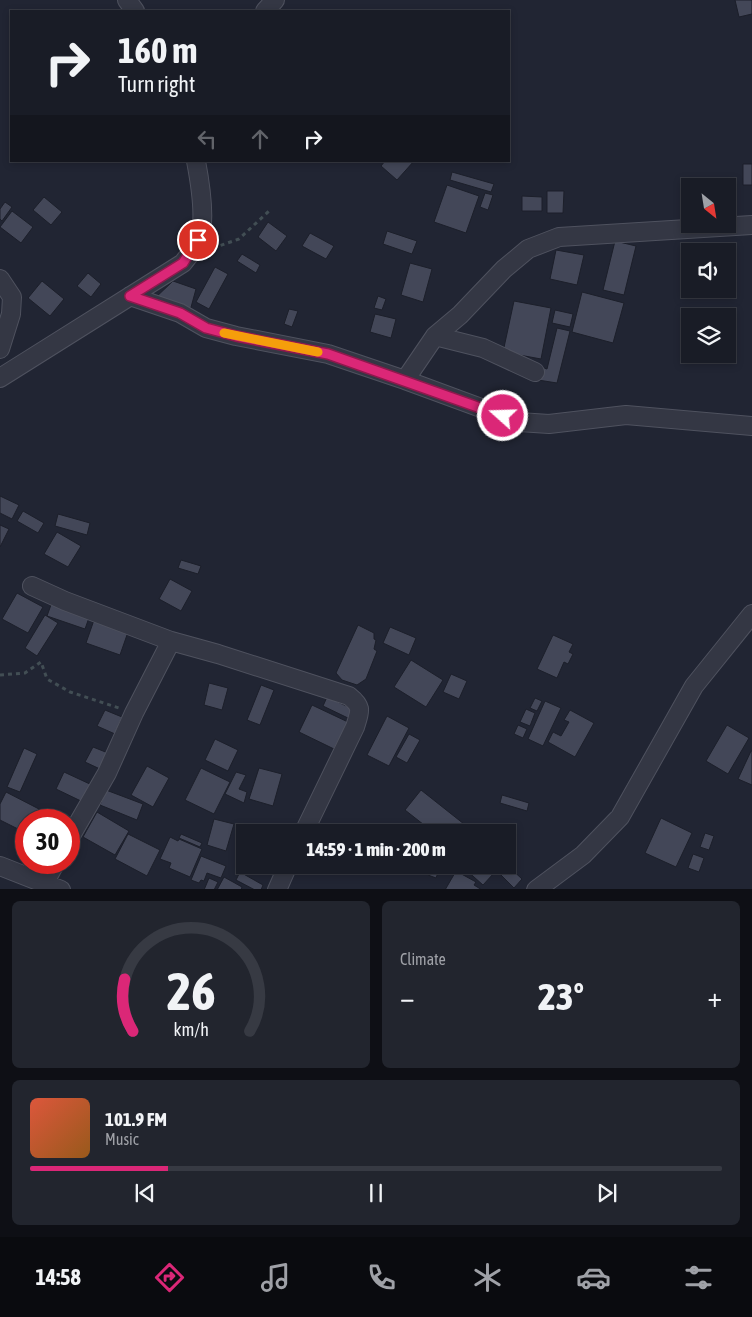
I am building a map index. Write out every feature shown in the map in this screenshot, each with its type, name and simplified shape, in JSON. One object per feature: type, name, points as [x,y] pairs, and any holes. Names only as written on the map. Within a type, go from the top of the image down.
[{"type":"street","points":[[265,10],[275,0]]},
{"type":"street","points":[[0,378],[183,263],[198,240],[202,217],[200,180],[196,162]]},
{"type":"street","points":[[405,380],[435,336],[460,314],[504,269],[528,249],[559,237],[752,225]]},
{"type":"street","points":[[0,279],[12,296],[11,314],[0,349]]},
{"type":"street","points":[[130,296],[180,313],[206,328],[236,336],[328,354],[519,422],[549,424],[626,415],[752,426]]},
{"type":"street","points":[[435,336],[483,348],[535,372]]},
{"type":"street","points":[[32,586],[65,601],[172,641],[349,696],[358,703],[360,711],[355,727],[308,824]]},
{"type":"street","points":[[537,889],[583,855],[620,816],[694,686],[752,614]]},
{"type":"street","points":[[80,820],[107,773],[134,713],[172,641]]},
{"type":"street","points":[[0,866],[53,886]]},
{"type":"street","points":[[277,889],[284,874]]},
{"type":"path","points":[[190,253],[240,239],[269,211]]},
{"type":"path","points":[[0,675],[25,673],[41,662],[47,679],[70,692],[134,713]]},
{"type":"building","points":[[735,0],[752,0],[752,14],[739,17]]},
{"type":"building","points":[[384,162],[413,162],[397,180],[381,166]]},
{"type":"building","points":[[743,164],[752,164],[752,185],[743,185]]},
{"type":"building","points":[[452,172],[494,184],[491,192],[450,180]]},
{"type":"building","points":[[447,185],[479,196],[466,233],[434,222]]},
{"type":"building","points":[[547,191],[564,191],[563,213],[547,213]]},
{"type":"building","points":[[485,193],[493,195],[488,210],[480,207]]},
{"type":"building","points":[[522,196],[542,197],[542,211],[522,211]]},
{"type":"building","points":[[44,197],[62,212],[51,225],[33,210]]},
{"type":"building","points":[[5,202],[12,207],[2,221],[0,219],[0,209]]},
{"type":"building","points":[[12,211],[33,227],[21,243],[0,227]]},
{"type":"building","points":[[268,222],[287,236],[276,251],[258,237]]},
{"type":"building","points":[[387,231],[417,241],[412,254],[383,244]]},
{"type":"building","points":[[310,233],[334,246],[326,259],[302,246]]},
{"type":"building","points":[[615,241],[636,246],[624,295],[603,290]]},
{"type":"building","points":[[556,250],[584,255],[577,285],[550,279]]},
{"type":"building","points":[[242,254],[260,265],[256,273],[237,261]]},
{"type":"building","points":[[410,263],[432,269],[423,302],[401,295]]},
{"type":"building","points":[[215,267],[228,274],[209,309],[196,302]]},
{"type":"building","points":[[88,273],[101,284],[91,297],[77,286]]},
{"type":"building","points":[[42,281],[64,299],[50,316],[28,298]]},
{"type":"building","points":[[173,281],[196,289],[190,311],[153,300]]},
{"type":"building","points":[[582,292],[624,303],[613,343],[572,332]]},
{"type":"building","points":[[378,296],[386,299],[382,310],[374,308]]},
{"type":"building","points":[[514,301],[551,308],[541,359],[503,352]]},
{"type":"building","points":[[289,309],[298,311],[292,327],[284,324]]},
{"type":"building","points":[[555,310],[573,314],[570,327],[552,323]]},
{"type":"building","points":[[375,314],[396,319],[391,338],[370,332]]},
{"type":"building","points":[[557,328],[570,331],[557,383],[538,380],[541,367],[547,369]]},
{"type":"building","points":[[0,496],[19,505],[12,519],[0,513]]},
{"type":"building","points":[[23,511],[44,523],[38,533],[17,521]]},
{"type":"building","points":[[58,514],[90,523],[87,535],[55,526]]},
{"type":"building","points":[[0,525],[9,529],[0,547]]},
{"type":"building","points":[[57,532],[81,546],[68,567],[44,554]]},
{"type":"building","points":[[181,560],[201,566],[198,574],[178,568]]},
{"type":"building","points":[[170,579],[192,591],[181,611],[159,599]]},
{"type":"building","points":[[17,593],[43,607],[28,633],[2,619]]},
{"type":"building","points":[[52,602],[90,615],[85,629],[47,616]]},
{"type":"building","points":[[45,615],[58,623],[37,656],[25,648]]},
{"type":"building","points":[[94,620],[128,632],[120,655],[86,643]]},
{"type":"building","points":[[358,625],[374,633],[374,639],[376,640],[374,649],[377,651],[366,679],[357,685],[342,680],[336,673]]},
{"type":"building","points":[[390,627],[416,638],[409,655],[383,643]]},
{"type":"building","points":[[553,635],[573,644],[569,652],[573,654],[568,664],[564,662],[557,678],[537,669]]},
{"type":"building","points":[[411,660],[443,680],[426,707],[394,687]]},
{"type":"building","points":[[451,674],[467,681],[459,699],[443,692]]},
{"type":"building","points":[[209,683],[228,688],[222,710],[204,705]]},
{"type":"building","points":[[261,685],[274,690],[260,725],[247,720]]},
{"type":"building","points":[[327,697],[355,710],[350,719],[323,706]]},
{"type":"building","points":[[535,698],[542,701],[537,711],[530,708]]},
{"type":"building","points":[[545,701],[561,708],[543,746],[528,739]]},
{"type":"building","points":[[312,705],[348,722],[334,749],[299,732]]},
{"type":"building","points":[[526,709],[535,713],[530,726],[520,722]]},
{"type":"building","points":[[105,710],[122,717],[115,734],[97,726]]},
{"type":"building","points":[[570,710],[594,723],[575,757],[548,742],[553,732],[561,736],[569,722],[564,720]]},
{"type":"building","points":[[387,716],[409,728],[389,766],[367,755]]},
{"type":"building","points":[[518,725],[527,729],[523,738],[514,734]]},
{"type":"building","points":[[727,725],[749,738],[728,774],[706,761]]},
{"type":"building","points":[[409,734],[420,740],[407,763],[396,757]]},
{"type":"building","points":[[215,739],[238,750],[228,771],[205,760]]},
{"type":"building","points":[[93,747],[108,753],[100,769],[85,762]]},
{"type":"building","points":[[24,748],[37,754],[20,792],[7,787]]},
{"type":"building","points":[[752,751],[752,785],[738,779]]},
{"type":"building","points":[[147,766],[169,778],[153,807],[131,795]]},
{"type":"building","points":[[201,768],[230,782],[214,814],[185,800]]},
{"type":"building","points":[[259,768],[282,774],[273,806],[249,799]]},
{"type":"building","points":[[64,772],[92,785],[83,802],[56,789]]},
{"type":"building","points":[[236,772],[246,775],[239,789],[247,792],[244,803],[225,794]]},
{"type":"building","points":[[106,790],[143,804],[137,820],[100,805]]},
{"type":"building","points":[[421,790],[464,824],[423,824],[405,810]]},
{"type":"building","points":[[6,792],[39,809],[15,809],[15,828],[0,820],[0,804]]},
{"type":"building","points":[[502,795],[529,803],[527,811],[500,803]]},
{"type":"building","points":[[97,812],[129,831],[115,855],[83,837]]},
{"type":"building","points":[[661,818],[692,833],[676,867],[645,853]]},
{"type":"building","points":[[214,819],[234,824],[226,851],[207,845]]},
{"type":"building","points":[[705,833],[714,836],[709,850],[700,847]]},
{"type":"building","points":[[128,834],[160,850],[147,876],[115,859]]},
{"type":"building","points":[[181,834],[202,843],[200,847],[179,838]]},
{"type":"building","points":[[170,837],[202,849],[190,877],[169,868],[171,863],[160,859]]},
{"type":"building","points":[[693,854],[704,858],[699,872],[688,868]]},
{"type":"building","points":[[201,856],[226,866],[221,878],[207,873],[204,881],[201,880],[199,883],[191,880]]},
{"type":"building","points":[[516,873],[522,879],[514,888],[500,874]]},
{"type":"building","points":[[239,874],[244,874],[263,885],[261,889],[253,889],[236,880]]},
{"type":"building","points":[[428,874],[438,874],[436,878]]},
{"type":"building","points":[[454,874],[461,874],[476,882],[474,885],[480,889],[446,889]]},
{"type":"building","points":[[471,874],[493,874],[483,885]]},
{"type":"building","points":[[224,877],[242,887],[241,889],[218,889]]},
{"type":"building","points":[[209,878],[218,882],[214,889],[204,889]]},
{"type":"slow traffic","points":[[224,333],[318,352]]},
{"type":"route","points":[[198,240],[183,263],[130,296],[180,313],[206,328],[282,346],[328,354],[503,416]]}]
